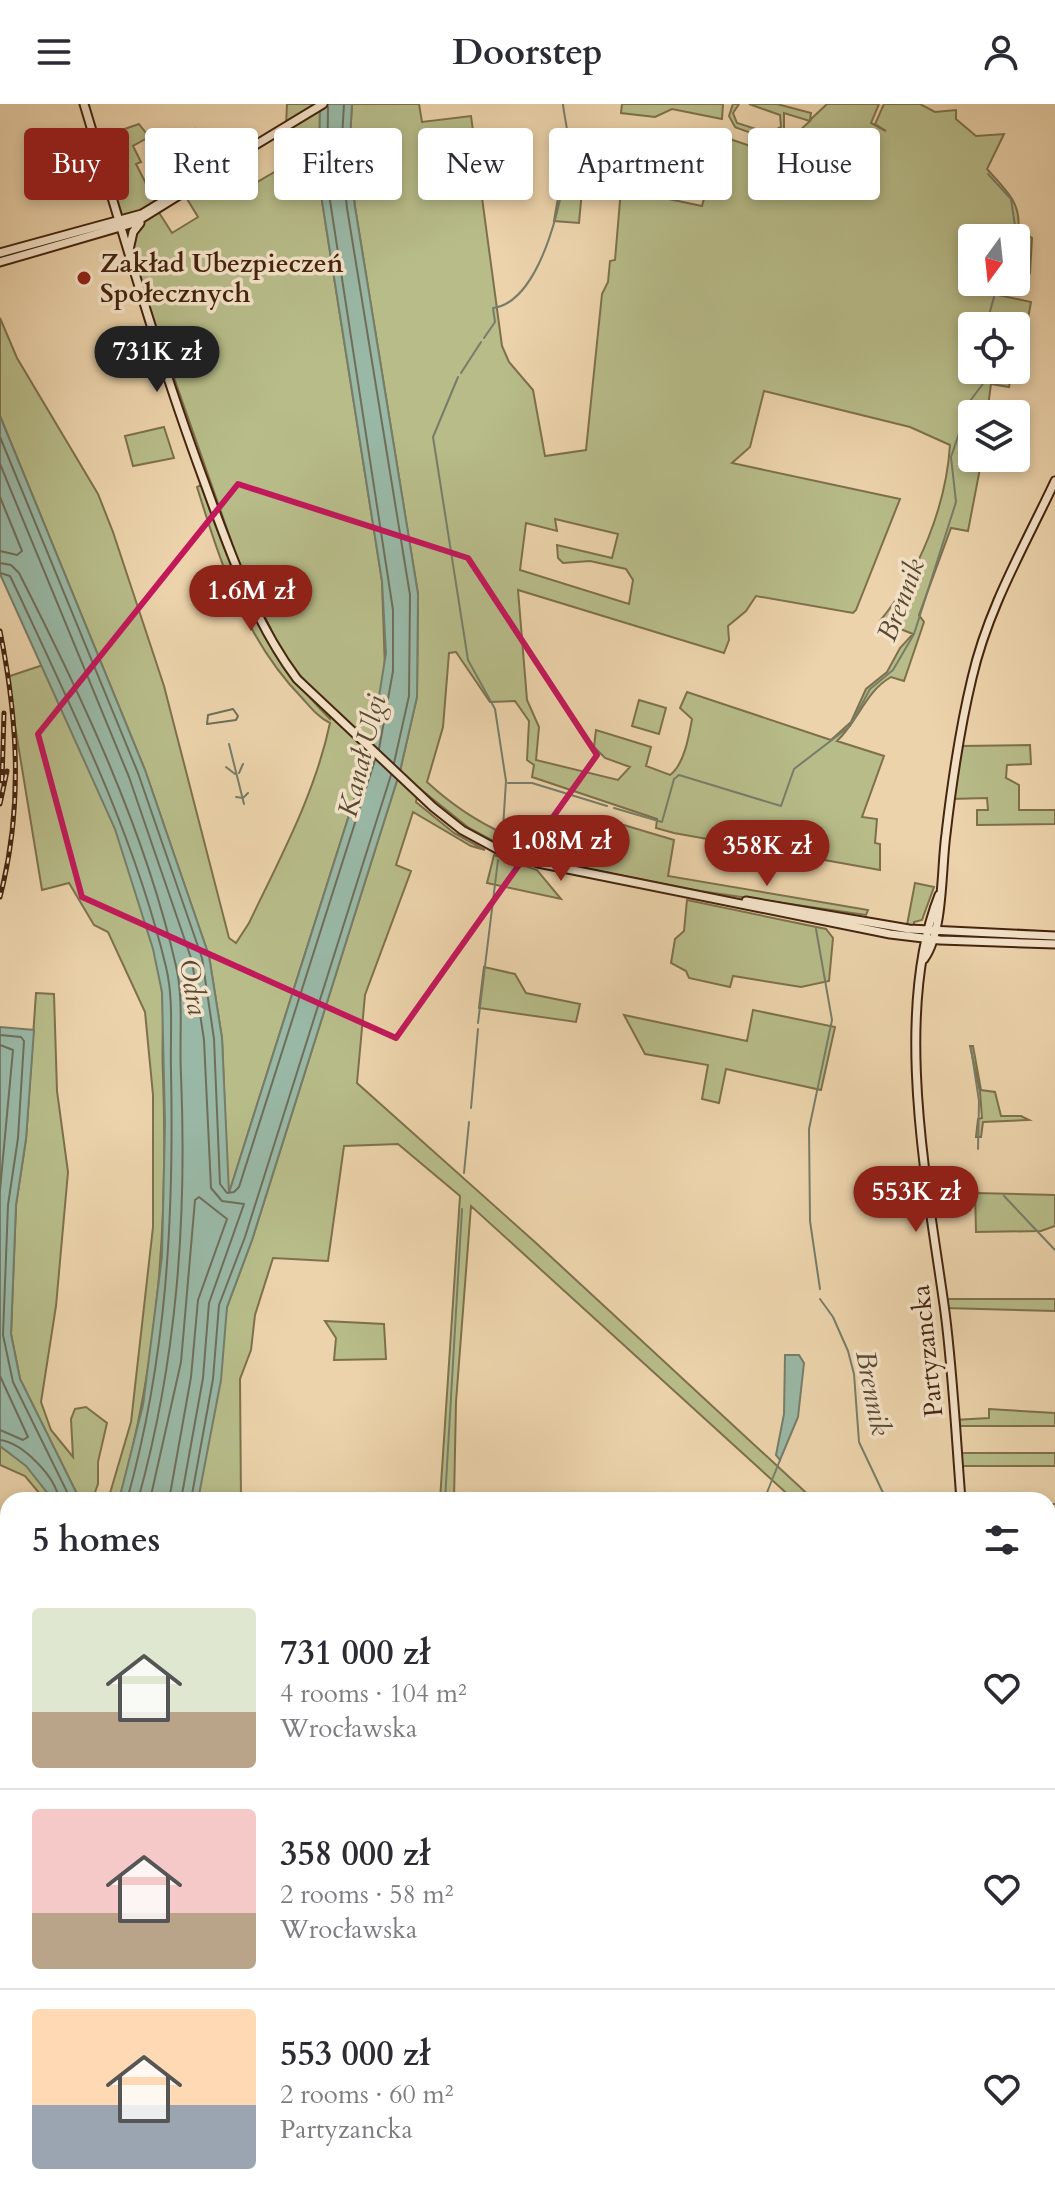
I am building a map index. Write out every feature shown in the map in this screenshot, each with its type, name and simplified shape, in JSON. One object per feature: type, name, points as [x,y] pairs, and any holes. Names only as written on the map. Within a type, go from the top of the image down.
[{"type":"main road","points":[[84,104],[91,128]]},
{"type":"main road","points":[[258,144],[323,104]]},
{"type":"main road","points":[[112,200],[121,224]]},
{"type":"main road","points":[[114,200],[191,448],[240,575],[281,657],[297,679],[332,715],[462,830],[517,857],[915,937],[950,932],[1055,936]]},
{"type":"main road","points":[[93,236],[166,200]]},
{"type":"main road","points":[[128,252],[133,232],[147,217],[172,200]]},
{"type":"main road","points":[[101,228],[111,215],[113,203]]},
{"type":"main road","points":[[6,256],[147,217]]},
{"type":"main road","points":[[6,256],[93,236],[112,235],[128,252]]},
{"type":"main road","points":[[931,935],[938,911],[946,830],[974,670],[996,604],[1055,481]]},
{"type":"main road","points":[[931,935],[939,895]]},
{"type":"main road","points":[[736,901],[799,908],[931,935],[1055,944]]},
{"type":"main road","points":[[938,911],[950,932]]},
{"type":"main road","name":"Partyzancka","points":[[931,935],[924,959],[916,1021],[923,1172],[947,1327],[960,1492]]},
{"type":"main road","points":[[915,937],[924,959]]},
{"type":"highlighted area","points":[[238,484],[468,558],[597,755],[396,1038],[82,897],[38,734]]},
{"type":"green space","points":[[287,104],[320,104],[320,128],[282,128],[286,126]]},
{"type":"green space","points":[[352,104],[419,104],[422,122],[471,116],[473,128],[418,128],[418,200],[482,200],[502,346],[509,362],[533,390],[545,456],[586,450],[602,294],[608,282],[610,261],[615,260],[620,200],[673,200],[702,206],[704,200],[732,200],[732,140],[748,145],[748,200],[880,200],[880,128],[802,128],[810,121],[784,113],[784,128],[779,128],[780,115],[749,104],[777,104],[811,113],[810,120],[827,104],[879,104],[871,123],[886,131],[875,124],[884,104],[920,104],[935,112],[956,110],[956,119],[976,136],[1004,134],[987,169],[1014,204],[1019,224],[958,224],[958,296],[1003,296],[1031,302],[1029,312],[958,312],[958,384],[991,384],[989,400],[958,400],[958,472],[979,472],[968,531],[951,528],[919,615],[924,622],[904,681],[891,677],[882,683],[837,741],[884,756],[862,817],[877,819],[875,843],[880,844],[880,870],[674,833],[656,828],[657,819],[532,777],[534,765],[527,760],[529,721],[515,701],[490,702],[456,652],[449,653],[443,727],[427,782],[466,813],[526,843],[595,865],[607,820],[674,840],[668,876],[868,910],[866,915],[700,891],[539,859],[508,849],[469,828],[419,788],[416,802],[454,833],[485,850],[471,846],[413,812],[396,865],[411,871],[365,995],[357,1083],[536,1243],[805,1492],[785,1492],[471,1206],[456,1402],[454,1492],[441,1492],[460,1196],[398,1144],[344,1146],[328,1261],[273,1258],[255,1315],[251,1350],[240,1379],[241,1492],[199,1492],[227,1307],[252,1240],[400,771],[417,697],[418,594],[354,200],[402,200],[402,128],[351,128]],"holes":[[[764,391],[910,427],[950,445],[943,492],[928,538],[907,582],[880,621],[913,634],[900,648],[887,672],[866,689],[851,722],[831,740],[687,692],[680,708],[692,719],[689,734],[682,757],[670,775],[646,766],[651,747],[596,730],[594,747],[605,758],[630,767],[618,780],[536,760],[539,727],[527,700],[518,590],[724,653],[729,640],[728,626],[746,611],[756,596],[853,613],[856,610],[900,499],[732,463],[750,447]],[[555,519],[618,534],[612,558],[557,545],[558,558],[563,563],[590,561],[626,569],[633,580],[629,604],[520,570],[526,523],[557,531]]]},
{"type":"green space","points":[[622,104],[723,104],[722,119],[672,109],[655,117],[621,113]]},
{"type":"green space","points":[[733,104],[739,104],[733,113],[737,123],[753,128],[748,128],[748,132],[735,127],[729,116]]},
{"type":"green space","points":[[139,124],[145,132],[145,139],[133,146],[141,162],[136,164],[145,182],[145,200],[154,200],[157,205],[123,221],[116,200],[129,200],[127,128]]},
{"type":"green space","points":[[274,172],[274,200],[322,200],[382,581],[385,670],[371,746],[228,1196],[222,1038],[209,956],[145,770],[0,416],[0,318],[17,358],[98,494],[113,532],[164,686],[229,938],[236,943],[249,923],[296,825],[330,723],[315,712],[283,676],[250,626],[226,572],[197,487],[201,485],[238,581],[267,639],[306,693],[330,719],[333,712],[286,660],[240,566],[132,258],[132,250],[136,230],[158,211],[172,233],[198,217],[188,200],[258,200],[258,182]]},
{"type":"green space","points":[[558,200],[581,200],[579,223],[554,221]]},
{"type":"green space","points":[[164,427],[174,458],[133,466],[125,436]]},
{"type":"green space","points":[[43,665],[94,777],[124,853],[150,931],[159,971],[164,1128],[162,1236],[152,1342],[133,1447],[121,1492],[110,1492],[131,1422],[153,1227],[153,1095],[145,1012],[108,932],[94,925],[69,883],[42,890],[7,677]]},
{"type":"green space","points":[[639,700],[666,708],[659,734],[632,726]]},
{"type":"green space","points":[[1030,745],[1031,764],[1007,765],[1006,778],[1019,785],[1019,810],[1055,810],[1055,824],[977,825],[977,810],[988,810],[987,798],[951,799],[960,746]]},
{"type":"green space","points":[[494,855],[537,870],[561,899],[487,883]]},
{"type":"green space","points":[[915,883],[934,887],[922,920],[914,922],[914,926],[907,925]]},
{"type":"green space","points":[[687,900],[826,929],[833,938],[829,981],[801,987],[733,976],[730,987],[689,978],[686,971],[671,963],[675,939],[684,931]]},
{"type":"green space","points":[[484,967],[515,974],[526,993],[580,1004],[576,1022],[479,1008]]},
{"type":"green space","points":[[36,993],[54,994],[57,1091],[68,1172],[56,1306],[41,1402],[51,1430],[73,1457],[71,1419],[75,1409],[86,1407],[107,1423],[95,1492],[76,1492],[20,1379],[11,1334],[16,1205],[26,1139]]},
{"type":"green space","points":[[753,1010],[835,1027],[821,1090],[726,1069],[719,1103],[702,1099],[708,1065],[645,1054],[624,1015],[747,1041]]},
{"type":"green space","points":[[970,1046],[973,1046],[981,1090],[995,1092],[1001,1116],[1021,1116],[1029,1120],[983,1122],[981,1137],[976,1137],[978,1119],[982,1118]]},
{"type":"green space","points":[[975,1193],[1055,1195],[1055,1226],[1041,1231],[976,1232]]},
{"type":"green space","points":[[943,1299],[1055,1299],[1055,1311],[944,1308]]},
{"type":"green space","points":[[325,1321],[384,1324],[386,1359],[334,1360],[336,1338]]},
{"type":"green space","points":[[989,1409],[1055,1413],[1055,1426],[955,1426],[954,1420],[989,1418]]},
{"type":"green space","points":[[0,1446],[26,1465],[47,1492],[38,1492],[25,1476],[0,1465]]},
{"type":"green space","points":[[957,1453],[1055,1453],[1055,1466],[958,1466]]},
{"type":"water","points":[[320,104],[352,104],[351,128],[320,128]]},
{"type":"water","name":"Odra","points":[[322,200],[354,200],[418,594],[417,697],[400,771],[252,1240],[227,1307],[221,1380],[200,1492],[121,1492],[143,1405],[162,1256],[165,1124],[162,992],[153,949],[115,829],[0,574],[0,416],[145,770],[209,956],[222,1038],[229,1193],[371,746],[386,653],[382,581]]},
{"type":"water","points":[[0,1027],[34,1030],[26,1139],[16,1205],[11,1334],[20,1379],[76,1492],[47,1492],[26,1466],[0,1446]]},
{"type":"water","points":[[785,1355],[799,1355],[804,1363],[798,1417],[780,1460],[776,1455],[784,1414]]},
{"type":"waterway","points":[[484,338],[495,322],[493,308],[511,301],[526,286],[549,239],[567,161],[568,136],[563,104]]},
{"type":"waterway","name":"Brennik","points":[[988,174],[1011,199],[1015,224]]},
{"type":"waterway","name":"Brennik","points":[[990,312],[994,297]]},
{"type":"waterway","points":[[461,373],[481,342]]},
{"type":"waterway","points":[[458,377],[433,437],[468,660],[495,709],[506,781],[502,844]]},
{"type":"waterway","name":"Brennik","points":[[614,808],[662,822],[674,779],[679,775],[781,806],[794,769],[850,726],[870,689],[893,670],[914,634],[956,502],[951,457],[970,401],[983,384]]},
{"type":"waterway","points":[[229,744],[244,804]]},
{"type":"waterway","points":[[239,773],[243,764]]},
{"type":"waterway","points":[[226,767],[235,774]]},
{"type":"waterway","name":"Brennik","points":[[508,783],[532,783],[607,806]]},
{"type":"waterway","points":[[236,797],[243,798],[248,793]]},
{"type":"waterway","points":[[478,1023],[498,860]]},
{"type":"waterway","name":"Brennik","points":[[816,929],[832,1020],[809,1129],[810,1221],[820,1289]]},
{"type":"waterway","points":[[471,1108],[478,1029]]},
{"type":"waterway","points":[[971,1048],[979,1101],[978,1149]]},
{"type":"waterway","points":[[464,1173],[469,1122]]},
{"type":"waterway","points":[[1004,1196],[1055,1250]]},
{"type":"waterway","points":[[445,1492],[462,1209]]},
{"type":"waterway","name":"Brennik","points":[[820,1299],[833,1317],[848,1351],[854,1374],[859,1442],[883,1492]]},
{"type":"waterway","points":[[767,1492],[780,1460]]},
{"type":"railway","points":[[0,631],[11,698],[15,764],[12,831],[0,897]]},
{"type":"railway","points":[[2,781],[4,713]]},
{"type":"railway","points":[[0,804],[7,771]]},
{"type":"place","name":"Zakład Ubezpieczeń Społecznych","points":[[84,278]]},
{"type":"water label","name":"Kanał Ulgi","points":[[362,756]]}]
